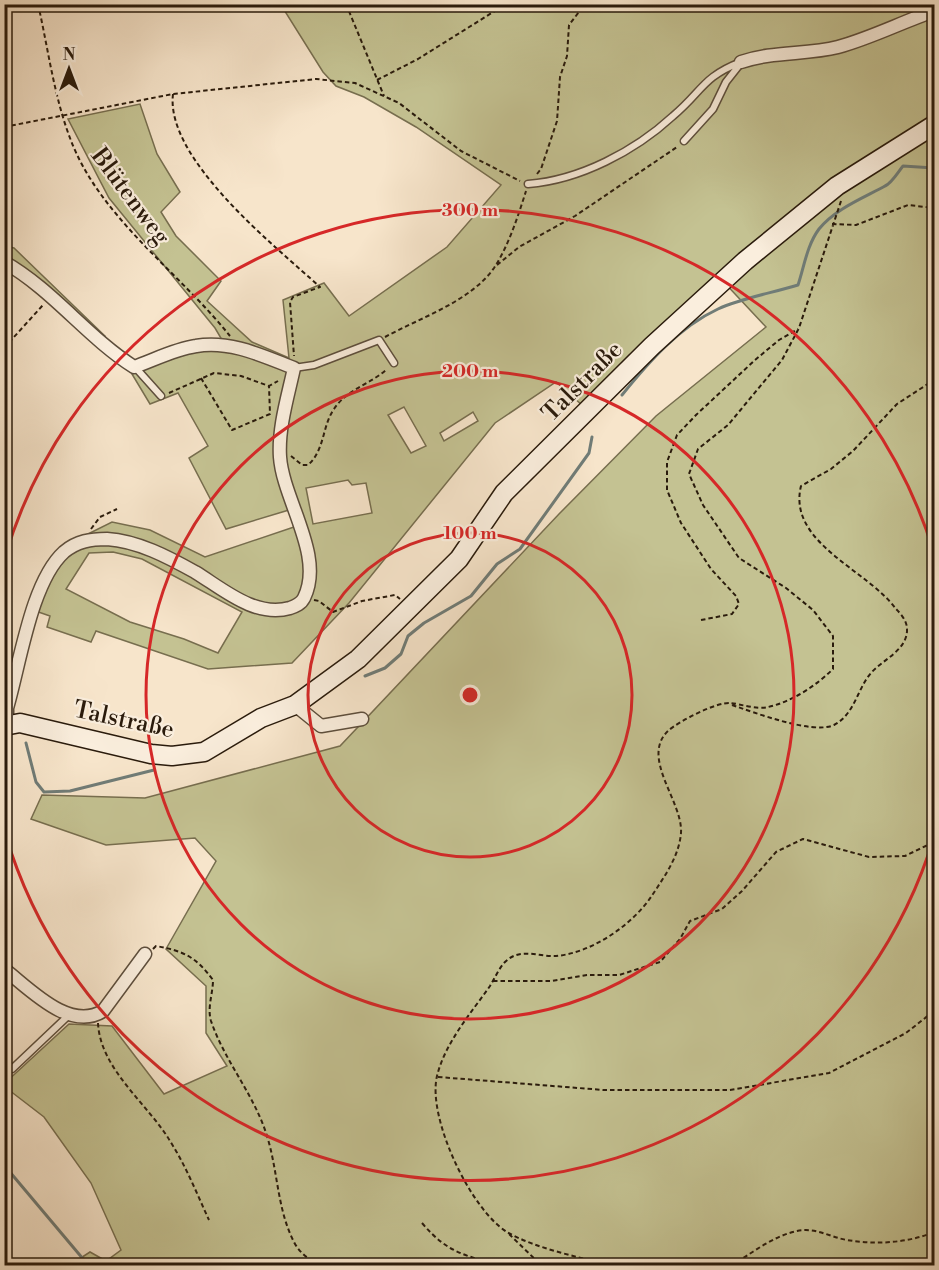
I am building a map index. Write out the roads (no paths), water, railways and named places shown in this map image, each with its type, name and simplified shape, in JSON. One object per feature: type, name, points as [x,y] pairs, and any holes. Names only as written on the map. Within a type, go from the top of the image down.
[{"type":"street","points":[[741,62],[760,56],[814,52],[840,46],[934,11]]},
{"type":"street","name":"Talstraße","points":[[6,725],[20,723],[60,730],[151,754],[172,756],[204,752],[261,718],[295,705],[358,659],[459,559],[504,493],[651,346],[744,261],[837,186],[934,125]]},
{"type":"street","points":[[4,262],[34,280],[103,343],[134,367],[193,346],[218,344],[235,347],[293,372],[280,455],[286,488],[302,530],[308,557],[309,579],[303,600],[288,608],[274,611],[258,608],[138,544],[115,540],[82,541],[64,552],[50,570],[33,609],[7,708],[6,725]]},
{"type":"street","points":[[295,705],[321,726],[362,719]]},
{"type":"street","points":[[4,969],[51,1005],[82,1017],[98,1014],[145,954]]},
{"type":"lane","points":[[684,141],[713,110],[726,82],[741,62]]},
{"type":"lane","points":[[528,184],[549,183],[571,177],[650,136],[675,115],[698,88],[719,71],[741,62]]},
{"type":"lane","points":[[293,372],[379,340],[394,363]]},
{"type":"lane","points":[[134,367],[161,396]]},
{"type":"lane","points":[[12,1069],[70,1014]]},
{"type":"waterway","points":[[622,395],[665,347],[704,317],[737,302],[798,285],[812,242],[819,229],[833,216],[850,204],[888,185],[903,166],[934,168]]},
{"type":"waterway","points":[[365,676],[385,668],[401,654],[408,636],[424,623],[471,596],[497,564],[520,549],[589,453],[592,437]]},
{"type":"waterway","points":[[26,743],[36,782],[44,792],[70,791],[154,770]]},
{"type":"waterway","points":[[4,1165],[89,1266]]}]
